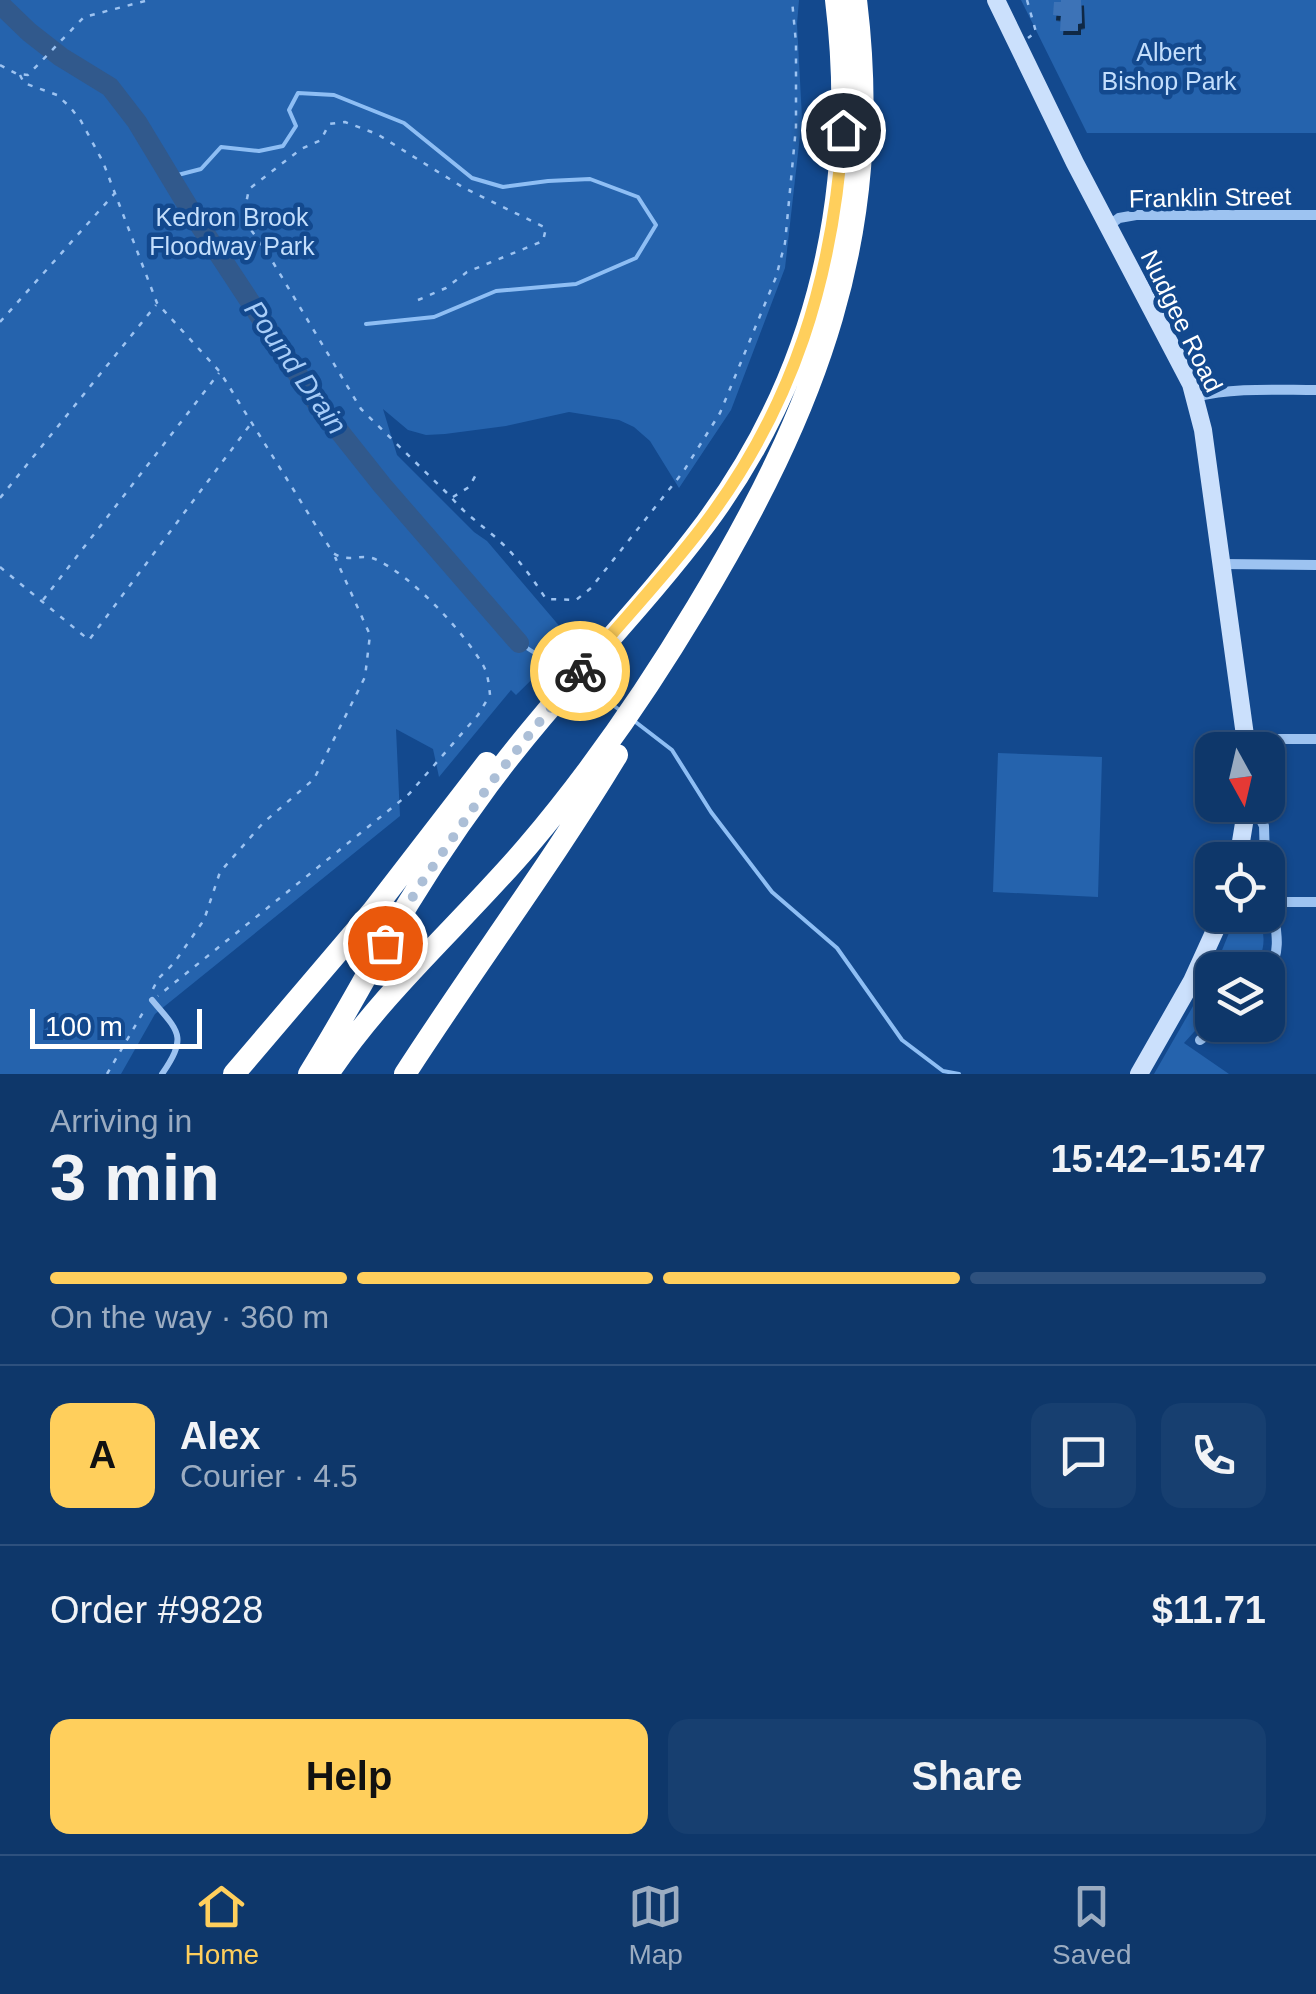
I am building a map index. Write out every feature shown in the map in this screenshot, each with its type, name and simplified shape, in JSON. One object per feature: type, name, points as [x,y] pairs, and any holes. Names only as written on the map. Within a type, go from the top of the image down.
[{"type":"highway","points":[[234,1074],[372,912],[487,764],[584,666],[687,547],[724,498],[772,417],[800,350],[826,260],[839,182],[843,130],[836,0]]},
{"type":"highway","points":[[404,1074],[546,866],[754,507],[805,398],[830,329],[846,264],[860,176],[864,65],[856,0]]},
{"type":"highway","points":[[321,1070],[427,874],[554,698]]},
{"type":"highway","points":[[321,1070],[525,849],[623,733]]},
{"type":"main road","name":"Nudgee Road","points":[[996,0],[1196,397],[1245,732]]},
{"type":"main road","points":[[1139,1074],[1192,981],[1214,932]]},
{"type":"street","name":"Franklin Street","points":[[1108,227],[1119,218],[1136,215],[1316,216]]},
{"type":"street","points":[[1196,397],[1234,390],[1316,390]]},
{"type":"street","points":[[1221,564],[1316,564]]},
{"type":"street","points":[[1285,739],[1316,739]]},
{"type":"street","points":[[1285,902],[1316,902]]},
{"type":"lane","points":[[152,1000],[175,1027],[179,1040],[162,1074]]},
{"type":"path","points":[[0,65],[28,75],[84,16],[149,0]]},
{"type":"path","points":[[418,300],[446,288],[467,272],[543,241],[546,228],[464,188],[377,134],[344,122],[329,124],[321,140],[301,149],[248,190],[242,218],[361,409],[463,513],[524,565],[546,599],[576,600],[591,588],[683,472],[720,414],[776,277],[785,243],[796,127],[792,0]]},
{"type":"path","points":[[1028,0],[1036,28],[1031,36]]},
{"type":"path","points":[[20,75],[24,84],[53,93],[74,112],[97,149],[157,303],[220,372],[333,553],[370,634],[364,677],[314,779],[263,824],[220,872],[204,920],[155,983],[152,1000]]},
{"type":"path","points":[[0,322],[115,193]]},
{"type":"path","points":[[0,498],[157,303]]},
{"type":"path","points":[[42,601],[220,372]]},
{"type":"path","points":[[0,567],[89,640],[252,423]]},
{"type":"path","points":[[451,498],[468,487],[477,473]]},
{"type":"path","points":[[107,1074],[152,1000],[410,794],[478,715],[490,695],[484,667],[451,621],[409,583],[379,561],[365,556],[348,560],[333,553]]},
{"type":"green space","name":"Kedron Brook Floodway Park","points":[[0,0],[799,0],[802,118],[785,268],[731,410],[679,488],[650,441],[619,420],[569,412],[506,426],[426,435],[408,430],[383,409],[397,455],[487,541],[567,635],[563,649],[516,695],[511,690],[439,777],[433,749],[396,729],[400,816],[155,1014],[121,1074],[0,1074]]},
{"type":"green space","name":"Albert Bishop Park","points":[[1021,0],[1316,0],[1316,133],[1087,133]]},
{"type":"green space","points":[[998,753],[1102,757],[1098,897],[993,892]]},
{"type":"green space","points":[[1229,932],[1262,932],[1261,952],[1221,952]]},
{"type":"green space","points":[[1195,1003],[1195,1031],[1184,1043],[1229,1074],[1154,1074]]},
{"type":"building","points":[[1081,0],[1082,23],[1078,24],[1078,31],[1060,31],[1061,16],[1053,15],[1054,2]]},
{"type":"waterway","name":"Pound Drain","points":[[0,4],[61,57],[110,87],[137,122],[316,402],[519,643]]},
{"type":"waterway","points":[[170,177],[201,169],[221,147],[259,151],[283,146],[296,126],[289,110],[298,93],[334,95],[404,123],[472,178],[503,187],[590,179],[638,197],[656,225],[636,258],[576,284],[496,291],[434,317],[366,324]]},
{"type":"waterway","points":[[519,643],[568,674]]},
{"type":"waterway","points":[[584,684],[621,711]]},
{"type":"waterway","points":[[633,720],[672,750],[711,812],[772,892],[837,948],[902,1040],[943,1071],[959,1074]]},
{"type":"way so far","points":[[385,943],[453,834],[580,671]]},
{"type":"route","points":[[580,671],[705,524],[772,417],[812,317],[834,222],[843,130]]}]
